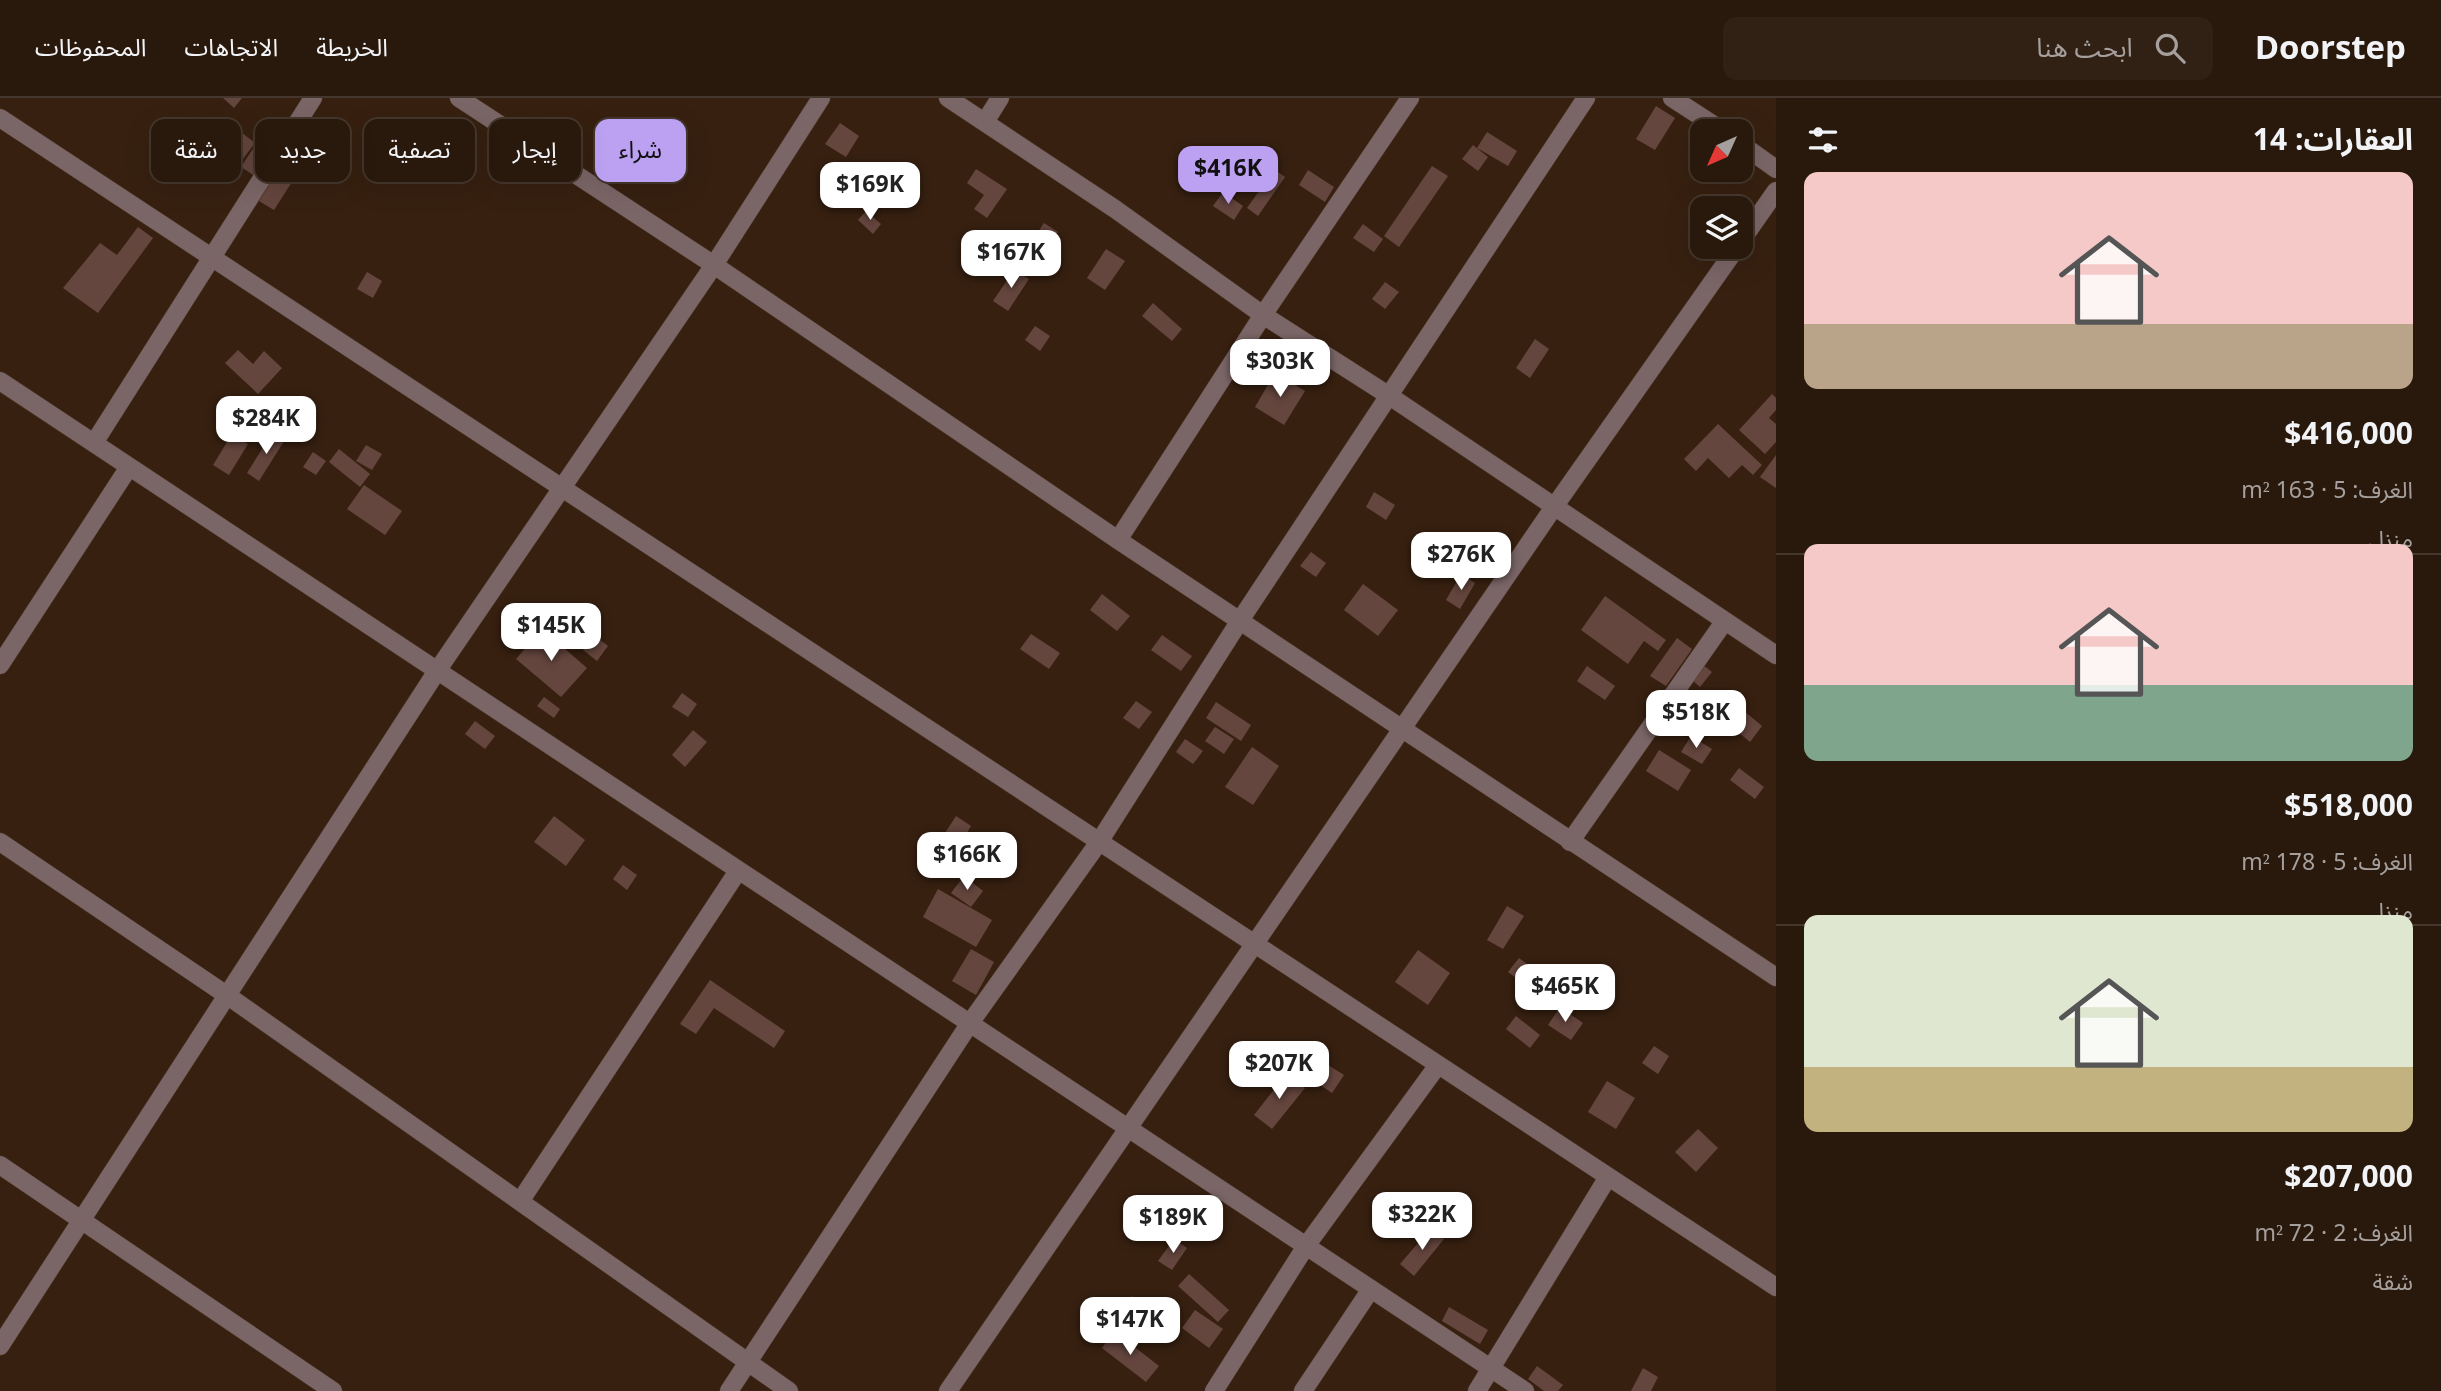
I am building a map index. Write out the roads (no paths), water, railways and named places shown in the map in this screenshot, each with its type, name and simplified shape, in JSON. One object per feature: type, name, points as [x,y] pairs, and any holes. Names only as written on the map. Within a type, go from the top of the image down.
[{"type":"street","points":[[94,443],[313,98]]},
{"type":"street","points":[[459,98],[714,265],[1239,622],[1776,978]]},
{"type":"street","points":[[0,1346],[437,671],[714,265],[821,98]]},
{"type":"street","points":[[948,98],[1115,209],[1263,315],[1388,395],[1724,622],[1776,654]]},
{"type":"street","points":[[985,122],[1000,98]]},
{"type":"street","points":[[1118,540],[1263,315],[1410,98]]},
{"type":"street","points":[[729,1391],[970,1024],[1099,842],[1239,622],[1586,98]]},
{"type":"street","points":[[1672,98],[1704,119]]},
{"type":"street","points":[[0,118],[1776,1287]]},
{"type":"street","points":[[1754,153],[1776,169]]},
{"type":"street","points":[[1753,224],[1776,191]]},
{"type":"street","points":[[948,1391],[1126,1127],[1729,259]]},
{"type":"street","points":[[0,381],[1525,1391]]},
{"type":"street","points":[[0,665],[129,467]]},
{"type":"street","points":[[1570,842],[1724,622]]},
{"type":"street","points":[[0,842],[228,996],[789,1391]]},
{"type":"street","points":[[521,1200],[738,871]]},
{"type":"street","points":[[1214,1391],[1306,1246],[1438,1065]]},
{"type":"street","points":[[0,1165],[333,1391]]},
{"type":"street","points":[[1477,1391],[1608,1177]]},
{"type":"street","points":[[1303,1391],[1371,1289]]}]
